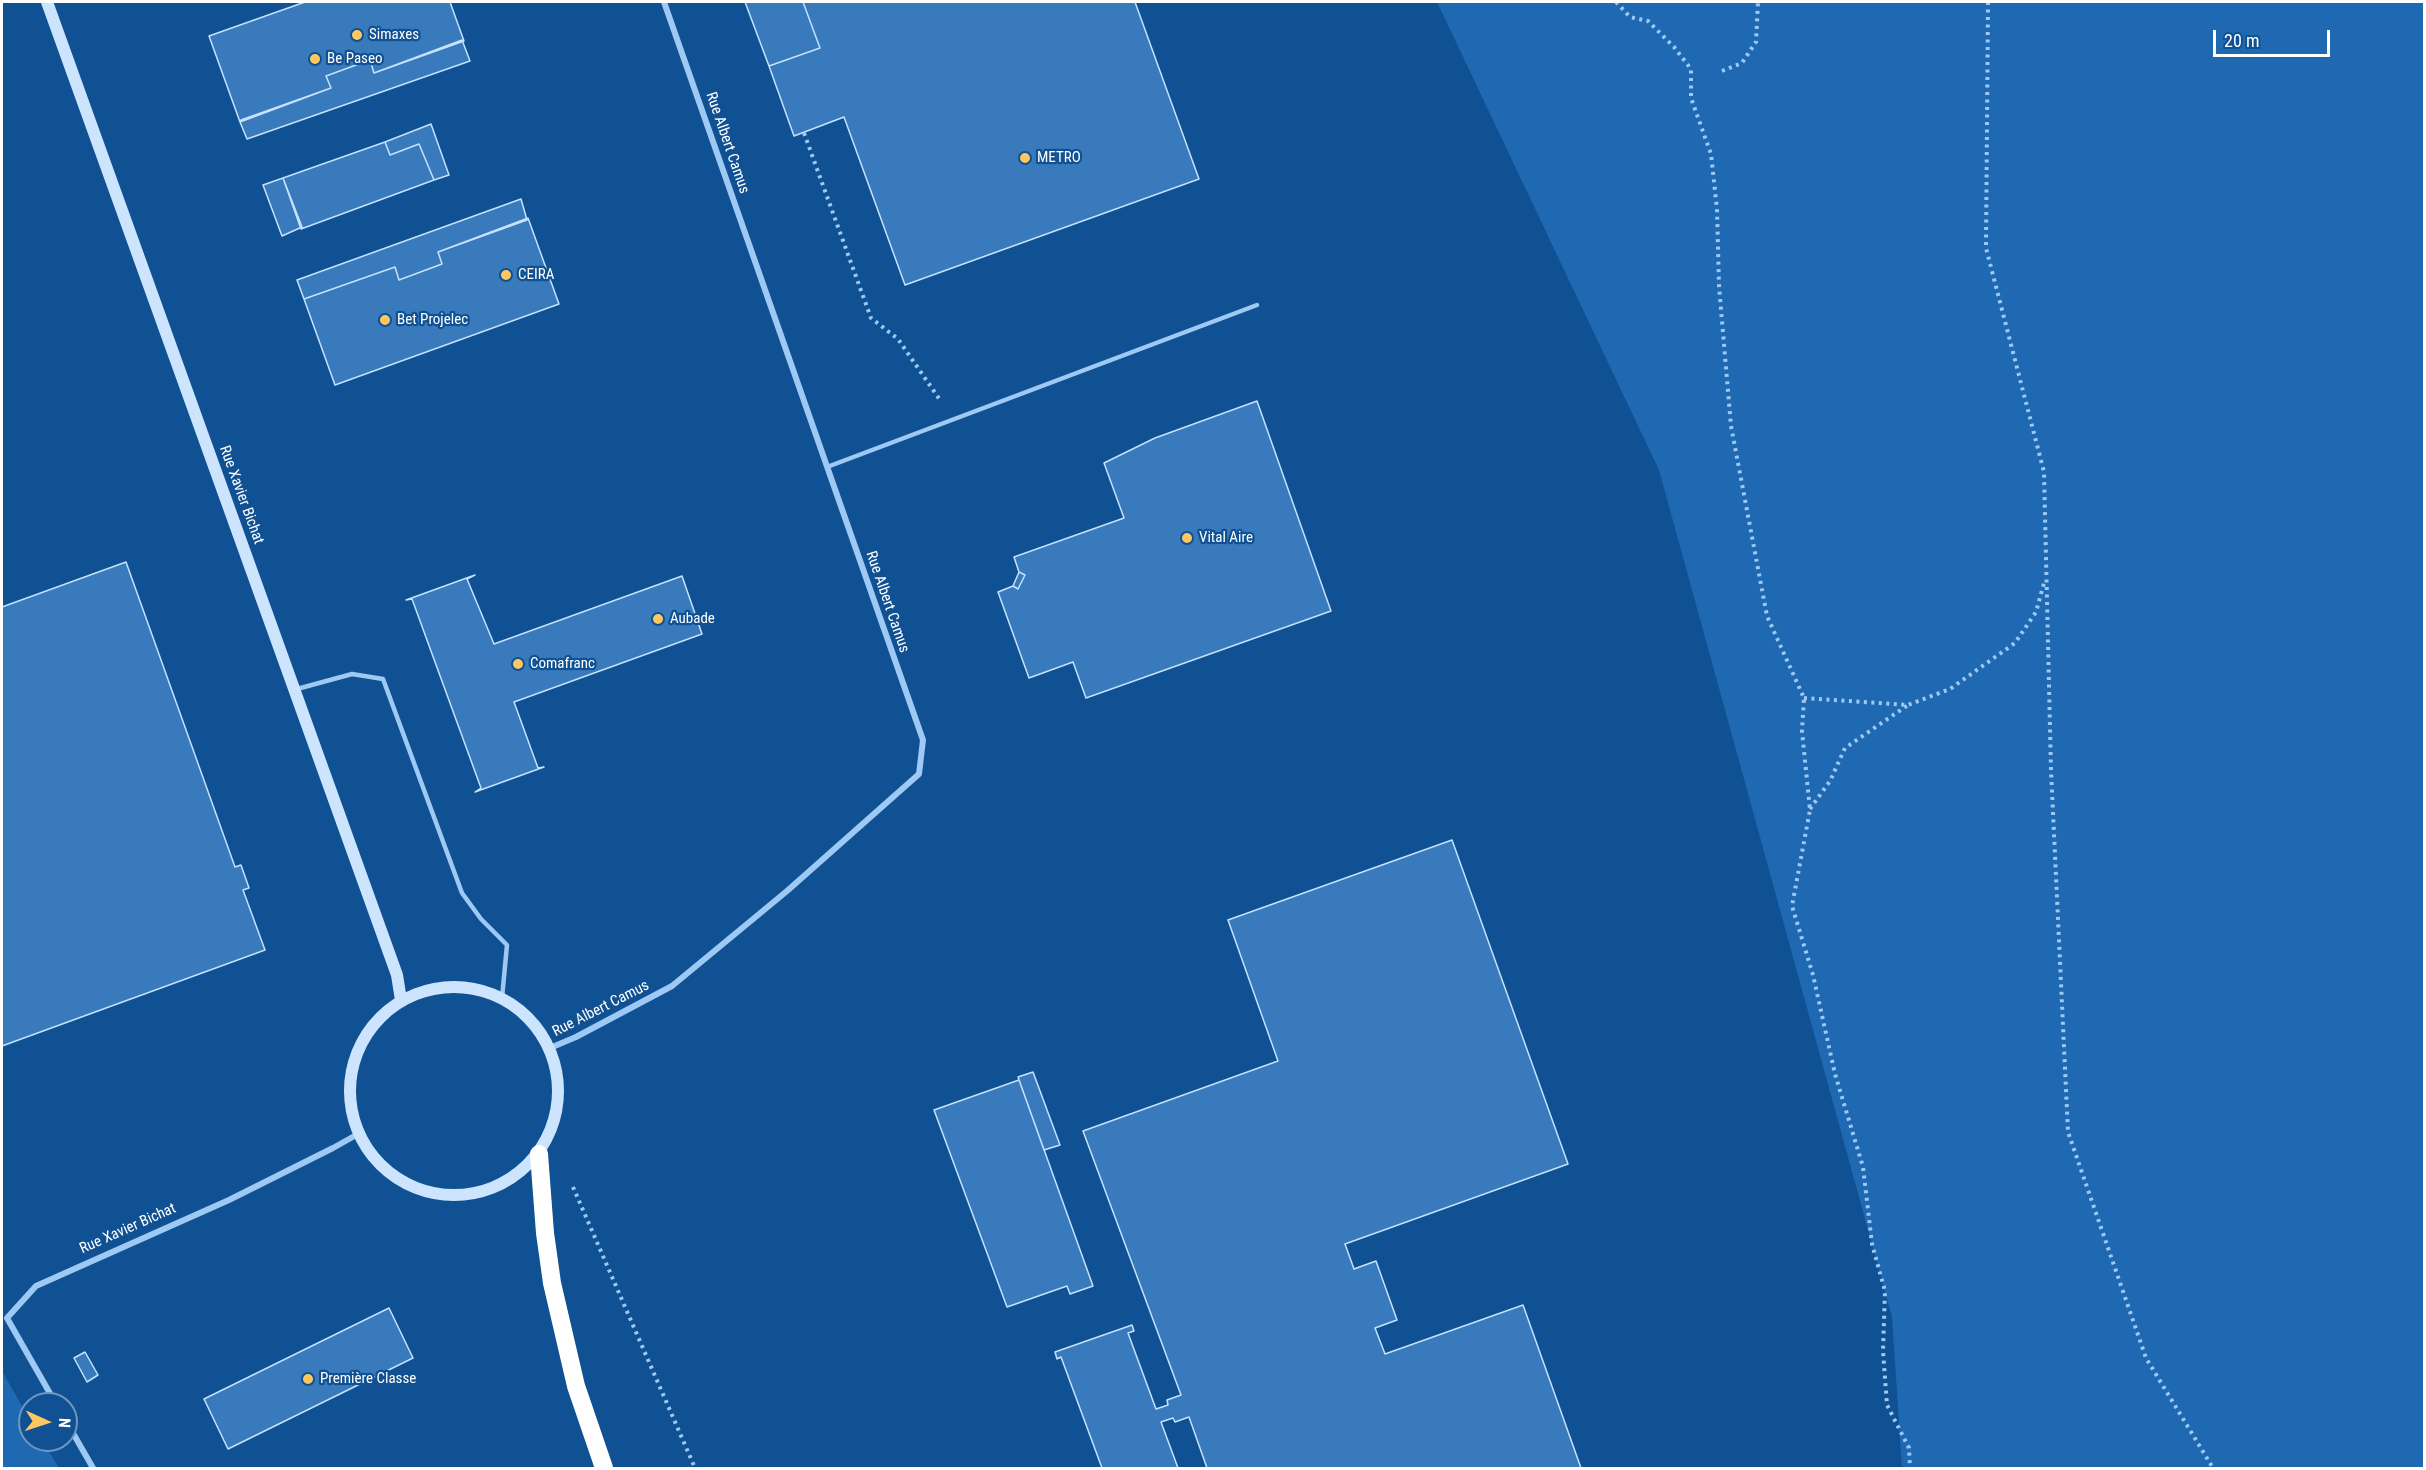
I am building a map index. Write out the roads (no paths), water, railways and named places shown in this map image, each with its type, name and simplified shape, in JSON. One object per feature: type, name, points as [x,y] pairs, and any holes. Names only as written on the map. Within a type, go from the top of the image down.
[{"type":"highway","points":[[539,1154],[545,1233],[555,1295],[576,1386],[604,1468]]},
{"type":"main road","name":"Rue Xavier Bichat","points":[[47,2],[397,975],[401,1000]]},
{"type":"main road","points":[[434,987],[469,987],[502,998],[530,1019],[550,1048],[558,1076],[558,1106],[550,1134],[539,1154],[512,1179],[479,1194],[442,1196],[407,1186],[377,1164],[358,1134],[349,1096],[354,1059],[372,1025],[401,1000],[434,987]]},
{"type":"street","name":"Rue Albert Camus","points":[[550,1048],[576,1037],[672,986],[787,891],[920,774],[922,740],[664,2]]},
{"type":"street","name":"Rue Xavier Bichat","points":[[49,1392],[7,1318],[36,1287],[229,1200],[358,1134]]},
{"type":"street","points":[[78,1442],[93,1468]]},
{"type":"lane","points":[[827,467],[1257,305]]},
{"type":"lane","points":[[295,690],[352,674],[383,679],[462,892],[482,919],[507,945],[502,998]]},
{"type":"place","name":"Simaxes","points":[[357,35]]},
{"type":"place","name":"Be Paseo","points":[[315,59]]},
{"type":"place","name":"METRO","points":[[1025,158]]},
{"type":"place","name":"CEIRA","points":[[506,275]]},
{"type":"place","name":"Bet Projelec","points":[[385,320]]},
{"type":"place","name":"Vital Aire","points":[[1187,538]]},
{"type":"place","name":"Aubade","points":[[658,619]]},
{"type":"place","name":"Comafranc","points":[[518,664]]},
{"type":"place","name":"Première Classe","points":[[308,1379]]}]
